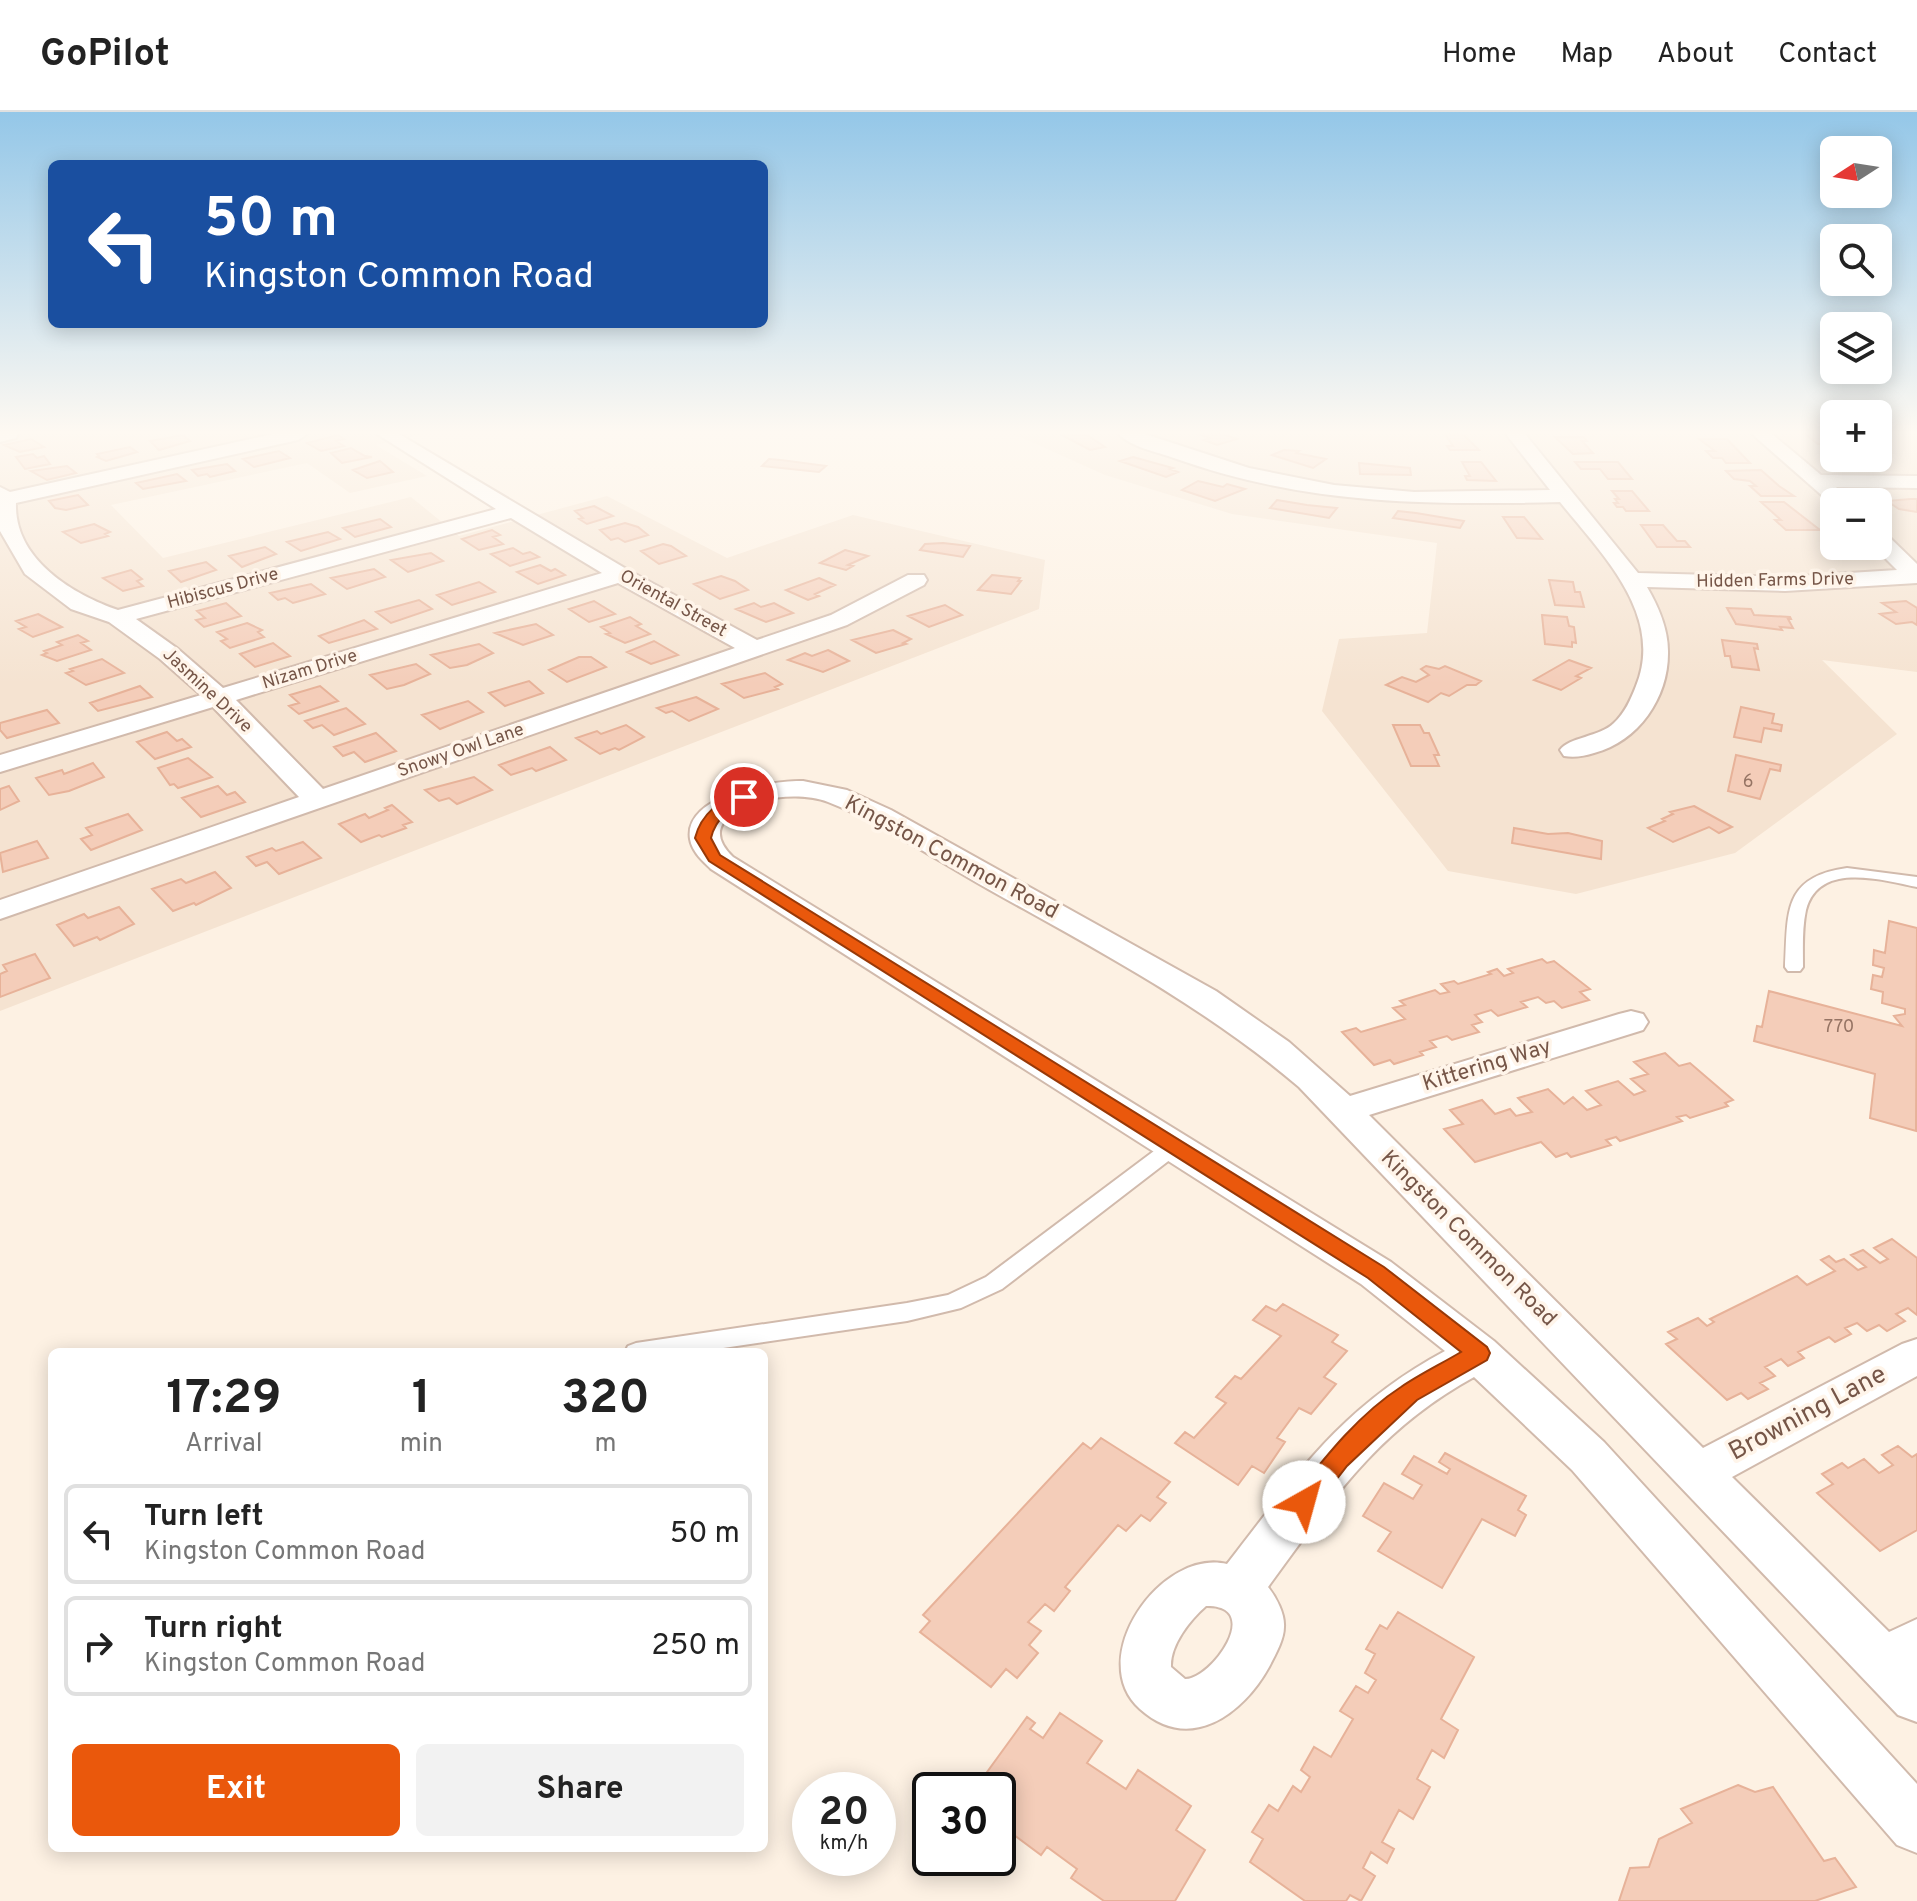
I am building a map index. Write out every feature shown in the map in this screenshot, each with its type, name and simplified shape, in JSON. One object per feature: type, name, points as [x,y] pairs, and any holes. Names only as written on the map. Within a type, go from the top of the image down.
[{"type":"street","name":"Jasmine Drive","points":[[5,517],[15,542],[33,569],[79,604],[117,617],[169,654],[218,698],[318,800]]},
{"type":"street","name":"Hibiscus Drive","points":[[117,617],[490,517]]},
{"type":"street","name":"Oriental Street","points":[[525,517],[620,575],[754,648]]},
{"type":"street","points":[[1574,750],[1597,745],[1625,730],[1651,686],[1658,649],[1651,616],[1634,580],[1583,517]]},
{"type":"street","points":[[1892,553],[1916,576]]},
{"type":"street","name":"Nizam Drive","points":[[0,764],[620,575]]},
{"type":"street","name":"Hidden Farms Drive","points":[[1634,580],[1785,584],[1916,576]]},
{"type":"street","name":"Snowy Owl Lane","points":[[0,910],[839,620],[916,580]]},
{"type":"street","name":"Kingston Common Road","points":[[1906,1668],[1699,1472],[1342,1111],[1284,1055],[1225,1009],[846,800],[804,789],[766,791],[734,801],[711,818],[704,831],[705,845],[722,863],[1376,1273],[1479,1353],[1588,1456],[1917,1825]]},
{"type":"street","name":"Kittering Way","points":[[1342,1111],[1631,1022]]},
{"type":"street","points":[[1237,1590],[1338,1458],[1362,1433],[1409,1394],[1479,1353]]},
{"type":"street","name":"Browning Lane","points":[[1699,1472],[1917,1356]]},
{"type":"lane","points":[[1794,967],[1798,907],[1814,880],[1836,872],[1917,882]]},
{"type":"lane","points":[[663,1348],[907,1312],[953,1302],[994,1283],[1173,1147]]},
{"type":"shaded area","points":[[0,517],[123,517],[163,558],[328,517],[436,517],[459,536],[527,517],[649,517],[727,558],[846,517],[864,517],[1045,560],[1039,609],[0,1011]]},
{"type":"shaded area","points":[[1257,517],[1820,517],[1820,560],[1892,560],[1892,517],[1917,517],[1917,672],[1822,660],[1897,734],[1735,853],[1576,894],[1448,871],[1322,711],[1339,639],[1427,633],[1437,543]]},
{"type":"building","points":[[608,517],[587,524],[579,519]]},
{"type":"building","points":[[1443,517],[1464,521],[1460,528],[1393,518]]},
{"type":"building","points":[[1503,517],[1524,517],[1542,539],[1517,538]]},
{"type":"building","points":[[1804,517],[1820,530],[1786,530],[1775,520]]},
{"type":"building","points":[[380,519],[391,527],[355,537],[343,528]]},
{"type":"building","points":[[625,523],[638,527],[648,535],[625,542],[618,538],[611,540],[600,530]]},
{"type":"building","points":[[94,524],[110,532],[105,534],[108,536],[81,543],[63,532]]},
{"type":"building","points":[[1641,525],[1663,525],[1677,541],[1685,541],[1690,547],[1657,547]]},
{"type":"building","points":[[492,530],[500,535],[493,537],[503,544],[479,550],[462,539]]},
{"type":"building","points":[[328,532],[340,539],[301,551],[287,542]]},
{"type":"building","points":[[663,544],[686,556],[659,564],[641,551]]},
{"type":"building","points":[[925,544],[970,546],[963,557],[920,550]]},
{"type":"building","points":[[265,547],[276,554],[242,567],[229,556]]},
{"type":"building","points":[[513,548],[539,557],[510,566],[491,554]]},
{"type":"building","points":[[845,550],[868,556],[848,565],[853,566],[846,570],[820,563]]},
{"type":"building","points":[[431,553],[443,561],[408,572],[391,560]]},
{"type":"building","points":[[206,562],[216,570],[181,582],[169,571]]},
{"type":"building","points":[[540,565],[565,575],[538,584],[517,572]]},
{"type":"building","points":[[374,569],[385,577],[347,589],[331,578]]},
{"type":"building","points":[[131,570],[142,579],[137,581],[143,586],[123,591],[103,578]]},
{"type":"building","points":[[992,575],[1020,578],[1018,581],[1021,581],[1011,594],[978,590]]},
{"type":"building","points":[[721,576],[748,590],[720,599],[694,584]]},
{"type":"building","points":[[819,578],[835,585],[808,600],[786,590]]},
{"type":"building","points":[[1549,580],[1573,582],[1584,607],[1555,605]]},
{"type":"building","points":[[479,582],[495,592],[452,605],[437,595]]},
{"type":"building","points":[[311,584],[325,594],[293,603],[285,598],[278,600],[270,593]]},
{"type":"building","points":[[419,600],[432,609],[391,623],[376,612]]},
{"type":"building","points":[[594,601],[615,614],[589,622],[569,609]]},
{"type":"building","points":[[1906,601],[1917,608],[1917,625],[1912,622],[1896,624],[1880,614],[1896,612],[1882,603]]},
{"type":"building","points":[[226,603],[241,616],[204,627],[196,620],[205,618],[197,611]]},
{"type":"building","points":[[754,603],[761,607],[774,603],[793,613],[766,622],[736,609]]},
{"type":"building","points":[[945,605],[962,615],[929,627],[908,616]]},
{"type":"building","points":[[1727,608],[1751,609],[1754,615],[1790,617],[1788,619],[1793,628],[1780,627],[1782,630],[1736,624]]},
{"type":"building","points":[[38,614],[62,627],[33,637],[19,629],[26,627],[16,621]]},
{"type":"building","points":[[1542,615],[1567,617],[1569,626],[1574,627],[1576,643],[1572,642],[1572,647],[1545,644]]},
{"type":"building","points":[[630,617],[641,624],[636,626],[650,634],[625,643],[606,634],[610,633],[601,627]]},
{"type":"building","points":[[364,620],[377,629],[329,643],[319,636]]},
{"type":"building","points":[[247,623],[262,630],[258,632],[264,637],[230,648],[221,641],[227,639],[217,632]]},
{"type":"building","points":[[536,624],[553,635],[523,645],[495,633]]},
{"type":"building","points":[[893,630],[911,639],[903,643],[906,644],[876,653],[852,640]]},
{"type":"building","points":[[78,635],[88,641],[81,643],[91,650],[57,661],[42,655],[47,653],[44,651],[62,645],[57,642]]},
{"type":"building","points":[[1722,640],[1757,644],[1758,649],[1754,648],[1759,670],[1732,667],[1730,656],[1725,656]]},
{"type":"building","points":[[654,641],[678,655],[651,664],[627,652]]},
{"type":"building","points":[[273,643],[290,656],[255,667],[240,654]]},
{"type":"building","points":[[479,644],[493,653],[467,665],[450,668],[431,655]]},
{"type":"building","points":[[828,650],[849,661],[823,672],[788,660],[805,653],[812,656]]},
{"type":"building","points":[[579,657],[591,657],[606,667],[567,682],[549,670]]},
{"type":"building","points":[[102,659],[124,673],[86,685],[66,673],[73,671],[70,669]]},
{"type":"building","points":[[1569,660],[1591,668],[1576,676],[1581,678],[1561,690],[1534,680]]},
{"type":"building","points":[[416,664],[430,674],[404,685],[387,689],[370,675]]},
{"type":"building","points":[[1426,666],[1439,669],[1445,666],[1481,681],[1449,696],[1441,693],[1428,702],[1386,685],[1402,677],[1416,682],[1429,675],[1421,669]]},
{"type":"building","points":[[765,673],[782,684],[775,687],[778,689],[744,698],[722,684]]},
{"type":"building","points":[[529,681],[543,693],[505,706],[489,693]]},
{"type":"building","points":[[140,686],[152,697],[98,711],[90,703]]},
{"type":"building","points":[[320,686],[338,701],[299,714],[289,706],[299,703],[290,695]]},
{"type":"building","points":[[696,697],[718,709],[689,721],[672,711],[666,713],[657,708]]},
{"type":"building","points":[[468,701],[483,712],[440,729],[422,715]]},
{"type":"building","points":[[1741,707],[1774,714],[1772,723],[1782,725],[1781,731],[1764,728],[1761,742],[1734,737]]},
{"type":"building","points":[[346,708],[365,724],[334,735],[322,725],[313,728],[305,721]]},
{"type":"building","points":[[47,710],[59,723],[7,738],[0,730],[0,723]]},
{"type":"building","points":[[626,725],[644,737],[619,750],[615,748],[600,754],[576,738],[597,731],[601,734]]},
{"type":"building","points":[[1393,725],[1420,725],[1424,733],[1429,733],[1439,755],[1434,755],[1439,766],[1411,766]]},
{"type":"building","points":[[167,732],[191,747],[155,759],[137,742]]},
{"type":"building","points":[[376,733],[396,751],[365,762],[354,752],[343,756],[334,747]]},
{"type":"building","points":[[550,747],[566,760],[536,771],[532,768],[511,775],[499,765]]},
{"type":"building","points":[[1736,755],[1781,765],[1780,771],[1770,769],[1760,799],[1728,791]]},
{"type":"building","points":[[188,758],[212,777],[178,788],[170,785],[158,768]]},
{"type":"building","points":[[93,763],[104,777],[69,791],[49,795],[36,778],[62,770],[64,774]]},
{"type":"building","points":[[474,777],[492,790],[457,804],[449,798],[439,801],[425,790]]},
{"type":"building","points":[[9,786],[19,801],[0,810],[0,789]]},
{"type":"building","points":[[218,786],[227,795],[235,792],[245,802],[201,817],[182,798]]},
{"type":"building","points":[[392,805],[412,822],[403,825],[406,828],[361,842],[339,824],[365,814],[369,818]]},
{"type":"building","points":[[1694,806],[1732,827],[1719,833],[1709,827],[1673,842],[1648,828],[1665,821],[1662,819],[1673,814],[1670,812]]},
{"type":"building","points":[[128,814],[142,830],[91,850],[81,839],[92,835],[86,828]]},
{"type":"building","points":[[1514,828],[1548,834],[1568,833],[1602,841],[1601,859],[1512,843]]},
{"type":"building","points":[[37,841],[48,858],[3,872],[0,853]]},
{"type":"building","points":[[303,842],[321,858],[279,874],[267,862],[256,866],[247,857],[272,848],[276,851]]},
{"type":"building","points":[[215,872],[231,888],[196,905],[194,903],[173,911],[152,889],[181,879],[186,883]]},
{"type":"building","points":[[119,907],[134,924],[100,940],[97,937],[74,946],[57,925],[84,914],[88,918]]},
{"type":"building","points":[[1889,921],[1917,928],[1916,1131],[1870,1118],[1875,1074],[1754,1041],[1757,1026],[1762,1027],[1769,991],[1902,1026],[1894,1016],[1905,1014],[1905,1009],[1882,1003],[1883,992],[1871,989],[1873,975],[1882,977],[1884,968],[1873,965],[1874,950],[1885,953]]},
{"type":"building","points":[[35,954],[50,978],[0,997],[0,974],[7,971],[3,965]]},
{"type":"building","points":[[1542,959],[1547,963],[1554,961],[1590,989],[1580,992],[1589,1000],[1562,1008],[1554,1001],[1546,1003],[1538,997],[1521,1002],[1527,1007],[1498,1016],[1491,1010],[1475,1015],[1482,1022],[1472,1025],[1479,1032],[1452,1040],[1447,1036],[1430,1041],[1436,1047],[1420,1052],[1423,1055],[1394,1064],[1390,1060],[1374,1065],[1342,1032],[1356,1028],[1361,1032],[1405,1019],[1393,1008],[1405,1005],[1400,1001],[1435,990],[1440,994],[1449,992],[1441,984],[1454,981],[1458,984],[1491,974],[1488,972],[1497,969],[1504,976],[1513,973],[1508,969]]},
{"type":"building","points":[[1665,1053],[1679,1066],[1690,1063],[1733,1100],[1725,1103],[1728,1106],[1690,1118],[1686,1115],[1677,1117],[1682,1121],[1620,1141],[1616,1137],[1606,1140],[1611,1145],[1571,1157],[1567,1153],[1556,1157],[1541,1142],[1475,1162],[1444,1129],[1463,1124],[1450,1110],[1482,1100],[1495,1114],[1510,1109],[1516,1116],[1532,1112],[1518,1098],[1548,1089],[1564,1104],[1573,1097],[1587,1110],[1601,1105],[1586,1091],[1618,1081],[1634,1095],[1645,1091],[1631,1079],[1648,1074],[1634,1062]]},
{"type":"building","points":[[1892,1239],[1917,1258],[1917,1315],[1908,1308],[1896,1314],[1905,1321],[1887,1331],[1879,1325],[1867,1331],[1857,1323],[1845,1328],[1851,1334],[1835,1342],[1829,1337],[1798,1352],[1804,1358],[1788,1366],[1781,1359],[1765,1367],[1775,1376],[1760,1383],[1768,1389],[1748,1399],[1741,1393],[1727,1400],[1666,1344],[1677,1339],[1668,1332],[1698,1318],[1707,1326],[1714,1322],[1710,1319],[1797,1276],[1807,1285],[1835,1271],[1821,1260],[1829,1256],[1836,1262],[1844,1259],[1858,1270],[1866,1267],[1851,1255],[1863,1250],[1880,1263],[1888,1259],[1874,1248]]},
{"type":"building","points":[[1283,1304],[1338,1335],[1332,1342],[1347,1351],[1324,1377],[1336,1384],[1311,1414],[1299,1408],[1277,1438],[1285,1442],[1264,1473],[1252,1466],[1238,1485],[1175,1443],[1185,1432],[1194,1438],[1226,1403],[1216,1397],[1235,1376],[1241,1379],[1281,1336],[1253,1320],[1266,1306],[1276,1311]]},
{"type":"building","points":[[1101,1438],[1170,1482],[1157,1497],[1166,1503],[1150,1521],[1141,1515],[1126,1531],[1118,1525],[1065,1587],[1070,1591],[1054,1611],[1045,1604],[1028,1622],[1041,1631],[1029,1645],[1038,1653],[1017,1678],[1006,1669],[991,1687],[920,1632],[930,1621],[923,1615],[1083,1443],[1091,1449]]},
{"type":"building","points":[[1898,1446],[1912,1457],[1917,1454],[1917,1530],[1880,1551],[1817,1493],[1833,1484],[1822,1474],[1842,1463],[1848,1468],[1864,1459],[1879,1473],[1893,1465],[1882,1455]]},
{"type":"building","points":[[1445,1453],[1526,1496],[1518,1510],[1526,1515],[1515,1536],[1482,1519],[1442,1588],[1378,1551],[1391,1532],[1363,1516],[1384,1483],[1413,1499],[1422,1485],[1402,1474],[1414,1456],[1447,1474],[1450,1469],[1439,1462]]},
{"type":"building","points":[[1398,1612],[1474,1657],[1441,1719],[1458,1730],[1444,1758],[1432,1750],[1417,1779],[1430,1787],[1413,1819],[1399,1810],[1382,1842],[1394,1849],[1387,1863],[1371,1852],[1363,1868],[1375,1876],[1361,1901],[1350,1895],[1346,1901],[1305,1901],[1250,1862],[1263,1839],[1252,1832],[1269,1805],[1278,1811],[1293,1786],[1301,1792],[1310,1777],[1301,1770],[1314,1747],[1331,1757],[1353,1719],[1340,1711],[1356,1686],[1368,1693],[1376,1680],[1365,1673],[1375,1654],[1366,1649],[1380,1625],[1387,1629]]},
{"type":"building","points":[[1060,1713],[1102,1741],[1087,1763],[1126,1789],[1138,1770],[1191,1806],[1176,1830],[1205,1850],[1175,1901],[1104,1901],[1071,1878],[1077,1869],[1047,1847],[1041,1855],[1016,1836],[1016,1772],[987,1772],[1027,1717],[1035,1723],[1030,1729],[1043,1738]]},
{"type":"building","points":[[1738,1785],[1755,1792],[1773,1787],[1824,1861],[1835,1858],[1856,1887],[1815,1901],[1619,1901],[1630,1868],[1649,1867],[1659,1839],[1692,1823],[1681,1809]]},
{"type":"route","points":[[744,797],[724,806],[706,825],[703,838],[714,858],[1376,1273],[1479,1353],[1389,1409],[1338,1458],[1304,1502]]}]
